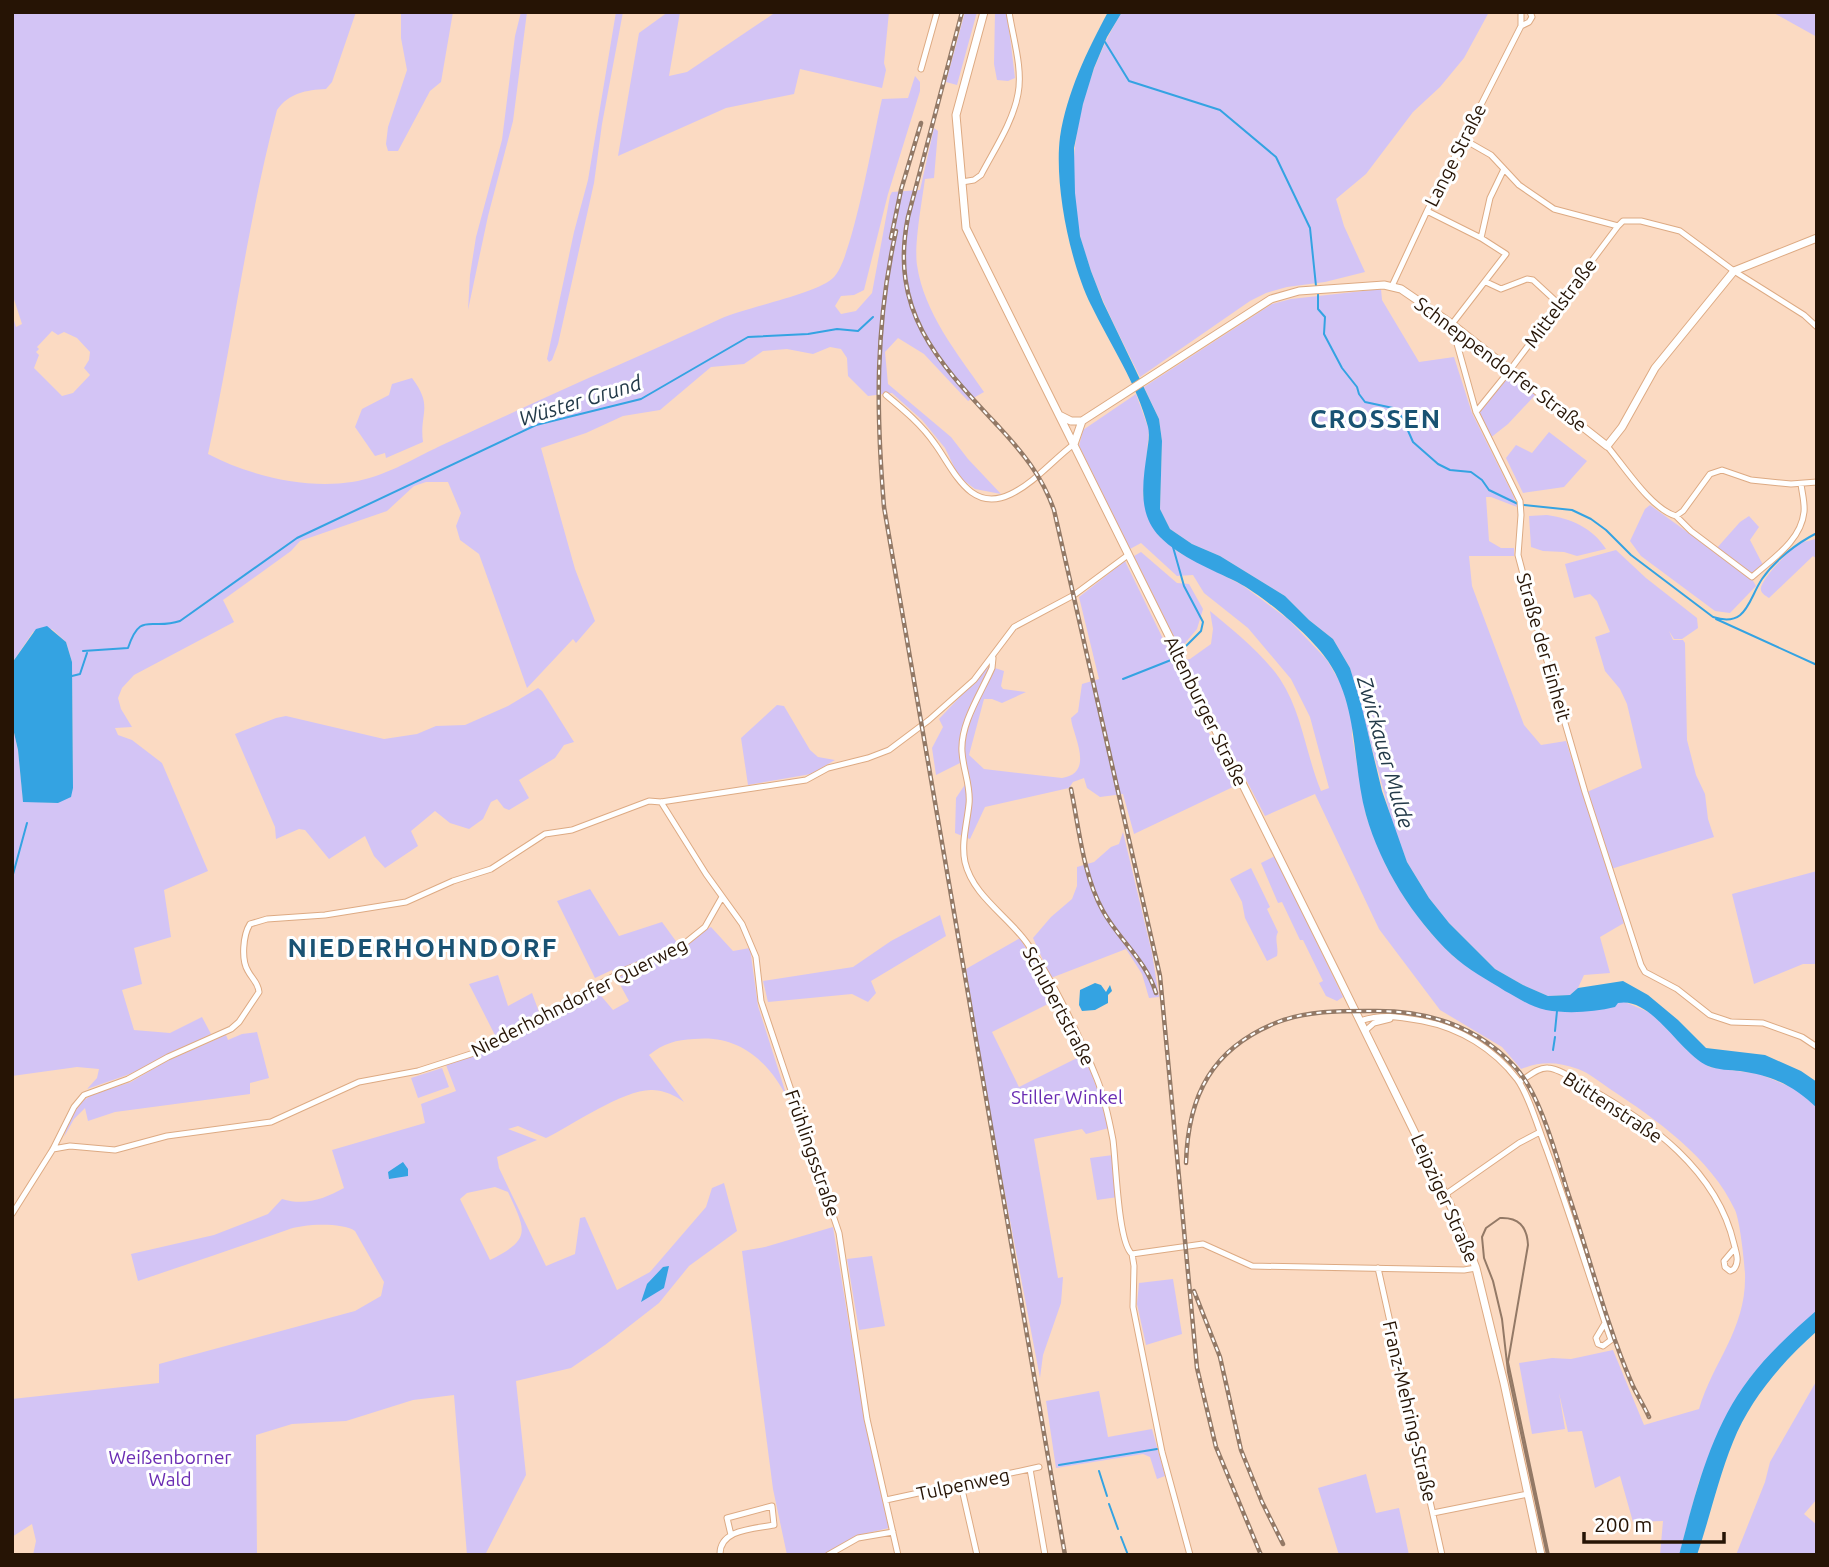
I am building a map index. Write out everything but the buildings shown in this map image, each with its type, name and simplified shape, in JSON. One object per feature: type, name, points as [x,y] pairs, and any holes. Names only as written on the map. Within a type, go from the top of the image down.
[{"type":"street","points":[[921,69],[937,12]]},
{"type":"street","name":"Altenburger Straße","points":[[984,12],[957,115],[966,228],[1339,978]]},
{"type":"street","points":[[962,182],[974,180],[981,175],[1018,94],[1020,80],[1009,12]]},
{"type":"street","name":"Lange Straße","points":[[1392,286],[1521,26],[1521,12]]},
{"type":"street","name":"Lange Straße","points":[[1521,26],[1529,22],[1532,16],[1530,12]]},
{"type":"street","points":[[1463,139],[1491,155],[1519,186],[1554,209],[1618,226],[1623,221],[1641,221],[1680,231],[1734,271],[1804,315],[1817,327]]},
{"type":"street","points":[[1481,238],[1490,198],[1504,169]]},
{"type":"street","points":[[1427,211],[1481,238],[1506,254],[1452,324]]},
{"type":"street","name":"Mittelstraße","points":[[1476,412],[1618,226]]},
{"type":"street","points":[[1607,446],[1622,427],[1655,368],[1734,271],[1817,238]]},
{"type":"street","points":[[1486,282],[1501,289],[1527,279],[1533,280],[1559,304]]},
{"type":"street","points":[[1058,415],[1070,421],[1083,421],[1271,299],[1298,291],[1392,286]]},
{"type":"street","name":"Schneppendorfer Straße","points":[[1392,286],[1409,293],[1452,324],[1607,446],[1666,514],[1676,516],[1691,531],[1752,577],[1787,546],[1800,530],[1804,511],[1801,484]]},
{"type":"street","name":"Straße der Einheit","points":[[1452,324],[1476,412],[1520,501],[1518,555],[1586,792],[1641,965],[1646,972],[1677,989],[1710,1015],[1731,1022],[1762,1023],[1802,1037],[1817,1047]]},
{"type":"street","points":[[886,395],[917,422],[936,445],[956,479],[977,497],[991,499],[1010,495],[1039,475],[1074,444],[1083,421]]},
{"type":"street","points":[[1676,516],[1683,511],[1710,474],[1722,470],[1752,480],[1801,484],[1817,482]]},
{"type":"street","points":[[12,1213],[53,1149],[65,1122],[84,1095],[128,1079],[168,1057],[231,1029],[240,1022],[259,992],[258,984],[245,967],[245,938],[250,924],[267,919],[325,915],[406,902],[453,881],[491,869],[545,834],[572,830],[649,801],[661,802],[806,780],[828,768],[889,750],[929,720],[974,680],[1014,627],[1074,596],[1128,555]]},
{"type":"street","name":"Schubertstraße","points":[[994,654],[992,668],[962,740],[963,762],[970,791],[964,841],[965,861],[975,886],[1029,945],[1063,1007],[1106,1104],[1123,1234],[1134,1266],[1133,1307],[1163,1452],[1190,1555]]},
{"type":"street","name":"Frühlingsstraße","points":[[661,802],[750,938],[756,957],[761,1002],[839,1233],[867,1419],[898,1555]]},
{"type":"street","name":"Niederhohndorfer Querweg","points":[[53,1149],[70,1146],[115,1150],[167,1136],[271,1122],[359,1082],[387,1074],[418,1071],[477,1052],[623,971],[679,948],[705,927],[722,897]]},
{"type":"street","name":"Leipziger Straße","points":[[1339,978],[1446,1195],[1476,1268],[1541,1555]]},
{"type":"street","points":[[1360,1021],[1383,1015],[1429,1022],[1454,1030],[1495,1055],[1519,1082],[1540,1132],[1605,1323]]},
{"type":"street","points":[[1365,1031],[1384,1020],[1400,1017]]},
{"type":"street","name":"Büttenstraße","points":[[1519,1082],[1541,1069],[1556,1070],[1652,1129],[1681,1154],[1712,1190],[1730,1227],[1735,1248]]},
{"type":"street","points":[[1446,1195],[1519,1143],[1540,1132]]},
{"type":"street","points":[[1132,1254],[1203,1244],[1252,1266],[1464,1270],[1476,1268]]},
{"type":"street","name":"Franz-Mehring-Straße","points":[[1378,1268],[1442,1555]]},
{"type":"street","name":"Tulpenweg","points":[[886,1500],[1040,1467]]},
{"type":"street","points":[[1030,1469],[1045,1555]]},
{"type":"street","points":[[961,1485],[977,1555]]},
{"type":"street","points":[[1433,1513],[1528,1494]]},
{"type":"street","points":[[720,1555],[720,1545],[726,1537],[774,1525],[772,1506],[727,1518],[731,1535]]},
{"type":"street","points":[[828,1555],[858,1538],[893,1532]]},
{"type":"green space","points":[[12,12],[356,12],[332,82],[326,89],[293,96],[277,110],[257,195],[208,454],[242,469],[278,479],[316,484],[364,480],[386,472],[720,319],[798,295],[826,283],[834,277],[848,246],[882,99],[908,98],[915,76],[920,82],[920,91],[888,194],[864,290],[854,295],[841,296],[835,306],[841,314],[856,311],[872,293],[890,196],[892,192],[920,190],[934,128],[938,131],[934,178],[925,179],[917,235],[917,265],[934,316],[984,392],[968,401],[924,354],[898,338],[885,352],[888,384],[951,437],[1001,494],[975,489],[959,477],[945,448],[922,420],[892,393],[868,396],[848,376],[847,358],[841,349],[830,347],[813,354],[787,349],[763,351],[744,364],[711,367],[660,410],[623,416],[586,433],[541,448],[575,569],[595,621],[576,643],[573,639],[527,688],[479,554],[460,540],[456,526],[461,513],[448,482],[426,482],[414,486],[387,511],[300,541],[291,551],[223,600],[234,622],[134,675],[122,688],[118,698],[132,727],[115,728],[118,735],[132,740],[162,763],[208,871],[164,890],[171,937],[134,948],[142,984],[122,990],[134,1030],[170,1033],[202,1017],[211,1034],[130,1074],[87,1089],[97,1078],[99,1069],[77,1067],[12,1076],[12,724],[18,750],[23,801],[58,803],[73,788],[72,662],[66,642],[52,629],[33,632],[12,663],[12,314],[16,327],[22,324],[12,293]],"holes":[[[52,331],[58,335],[64,332],[77,338],[90,352],[84,368],[90,375],[73,393],[62,396],[34,368],[39,355],[36,352],[39,349],[37,347]]]},
{"type":"green space","points":[[401,12],[453,12],[441,82],[430,91],[398,151],[388,151],[388,127],[407,70],[401,38]]},
{"type":"green space","points":[[521,12],[527,12],[513,121],[488,216],[468,310],[476,237],[502,140],[515,36]]},
{"type":"green space","points":[[616,12],[623,12],[594,183],[558,344],[549,362],[547,359],[574,232],[588,180]]},
{"type":"green space","points":[[668,12],[680,12],[669,76],[687,72],[776,12],[889,12],[884,63],[886,70],[882,88],[800,69],[794,94],[726,108],[618,156],[639,33]]},
{"type":"green space","points":[[965,12],[977,12],[957,85],[946,82]]},
{"type":"green space","points":[[995,12],[1007,12],[1015,78],[1008,81],[997,80],[994,64]]},
{"type":"green space","points":[[1122,12],[1489,12],[1464,58],[1440,87],[1413,112],[1366,174],[1336,199],[1344,226],[1365,272],[1266,293],[1250,301],[1140,377],[1107,310],[1086,257],[1075,210],[1073,181],[1079,121],[1086,92],[1108,37]]},
{"type":"green space","points":[[1772,12],[1817,12],[1817,37]]},
{"type":"green space","points":[[1381,289],[1382,300],[1419,362],[1454,357],[1472,413],[1517,507],[1486,497],[1489,541],[1501,548],[1514,548],[1514,556],[1469,556],[1472,586],[1524,725],[1541,745],[1566,741],[1624,923],[1600,937],[1610,973],[1584,975],[1578,988],[1570,995],[1548,996],[1495,969],[1447,921],[1429,898],[1407,862],[1393,825],[1350,668],[1333,639],[1285,596],[1170,529],[1160,509],[1162,441],[1159,419],[1144,387],[1272,304],[1291,299]]},
{"type":"green space","points":[[1510,370],[1538,392],[1508,424],[1489,439],[1476,412]]},
{"type":"green space","points":[[412,378],[424,403],[423,442],[386,458],[385,453],[375,456],[355,427],[362,409],[389,395],[392,384]]},
{"type":"green space","points":[[1136,394],[1149,430],[1143,496],[1158,535],[1178,552],[1242,585],[1289,620],[1327,660],[1341,684],[1352,719],[1352,735],[1366,816],[1387,868],[1428,930],[1454,957],[1525,1002],[1625,1002],[1653,1014],[1709,1067],[1759,1074],[1798,1090],[1817,1107],[1817,1310],[1748,1380],[1699,1481],[1679,1555],[1660,1555],[1663,1521],[1633,1522],[1620,1476],[1595,1488],[1582,1431],[1568,1432],[1559,1393],[1565,1429],[1532,1434],[1519,1363],[1552,1358],[1571,1359],[1613,1350],[1644,1425],[1699,1409],[1741,1311],[1745,1273],[1735,1210],[1712,1173],[1681,1141],[1646,1113],[1578,1069],[1543,1064],[1521,1069],[1502,1047],[1440,1010],[1379,929],[1315,794],[1265,816],[1184,660],[1190,659],[1211,644],[1213,629],[1210,611],[1256,651],[1280,679],[1294,705],[1321,791],[1329,788],[1310,717],[1291,679],[1248,628],[1204,593],[1193,575],[1177,576],[1141,543],[1130,549],[1079,446],[1083,430]]},
{"type":"green space","points":[[1549,432],[1587,461],[1564,487],[1523,493],[1506,458],[1516,445],[1532,453]]},
{"type":"green space","points":[[1650,505],[1752,579],[1756,586],[1730,613],[1715,611],[1641,556],[1630,541],[1645,509]]},
{"type":"green space","points":[[1547,515],[1580,525],[1595,535],[1606,549],[1577,556],[1531,547],[1529,516]]},
{"type":"green space","points":[[1749,516],[1759,527],[1750,540],[1763,565],[1753,573],[1749,573],[1716,549],[1740,522]]},
{"type":"green space","points":[[1817,538],[1817,559],[1813,556],[1769,598],[1763,593],[1761,586],[1783,558],[1800,543]]},
{"type":"green space","points":[[1616,550],[1646,578],[1697,618],[1698,628],[1682,639],[1674,639],[1669,631],[1673,640],[1683,640],[1685,643],[1687,740],[1696,775],[1705,794],[1708,819],[1714,837],[1611,869],[1587,792],[1642,768],[1627,704],[1620,689],[1605,671],[1595,637],[1610,632],[1597,601],[1590,594],[1574,598],[1565,564]]},
{"type":"green space","points":[[1141,552],[1177,583],[1189,584],[1203,609],[1197,629],[1180,649],[1134,556]]},
{"type":"green space","points":[[1125,561],[1235,786],[1134,834],[1123,794],[1100,797],[1087,788],[1084,778],[1073,782],[1069,788],[985,807],[970,839],[955,833],[956,798],[968,780],[962,762],[936,775],[932,748],[943,727],[939,719],[989,666],[1004,671],[1001,686],[1003,689],[1026,692],[1002,703],[984,699],[969,755],[984,769],[1062,778],[1072,775],[1078,769],[1080,752],[1071,718],[1078,712],[1082,684],[1099,679],[1079,597]]},
{"type":"green space","points":[[538,688],[574,742],[564,745],[555,758],[519,780],[529,798],[509,810],[497,799],[491,802],[483,819],[469,829],[450,823],[435,811],[411,831],[418,846],[385,868],[374,856],[365,836],[329,859],[305,830],[299,829],[276,839],[275,827],[235,734],[286,716],[384,739],[417,734],[436,726],[465,725],[508,706]]},
{"type":"green space","points":[[777,705],[784,706],[810,750],[818,757],[835,760],[811,774],[748,785],[741,738]]},
{"type":"green space","points":[[1123,832],[1152,953],[1159,997],[1149,998],[1142,974],[1126,949],[1051,978],[1033,938],[1051,917],[1072,899],[1077,886],[1077,867],[1094,862],[1111,847],[1119,844]]},
{"type":"green space","points":[[1275,856],[1343,997],[1337,1001],[1326,996],[1319,983],[1323,981],[1303,940],[1300,940],[1282,902],[1278,903],[1261,863]]},
{"type":"green space","points":[[1251,868],[1270,907],[1267,909],[1278,932],[1277,956],[1267,961],[1245,918],[1242,902],[1230,879]]},
{"type":"green space","points":[[1817,871],[1817,964],[1803,964],[1754,984],[1732,894]]},
{"type":"green space","name":"Weißenborner Wald","points":[[590,889],[619,936],[662,922],[678,944],[711,927],[733,951],[750,948],[758,1006],[788,1100],[772,1074],[751,1053],[725,1041],[688,1039],[665,1045],[649,1055],[684,1102],[662,1091],[642,1091],[599,1108],[546,1138],[518,1126],[508,1129],[537,1140],[497,1157],[499,1168],[546,1266],[575,1254],[580,1218],[585,1217],[617,1290],[650,1272],[706,1207],[712,1188],[724,1183],[737,1231],[689,1266],[659,1303],[605,1345],[571,1368],[516,1381],[526,1475],[485,1555],[467,1555],[454,1395],[413,1400],[346,1421],[292,1424],[256,1435],[257,1555],[33,1555],[36,1541],[32,1524],[12,1537],[12,1399],[159,1383],[159,1364],[355,1311],[381,1296],[384,1282],[355,1231],[341,1226],[311,1225],[294,1228],[138,1281],[131,1254],[214,1235],[268,1214],[282,1199],[299,1202],[314,1200],[344,1188],[332,1150],[425,1123],[421,1104],[456,1091],[446,1065],[501,1047],[469,984],[498,975],[508,1006],[532,993],[542,1020],[597,991],[613,1010],[629,1001],[612,970],[595,978],[557,901]],"holes":[[[495,1187],[508,1192],[519,1216],[522,1233],[513,1246],[490,1260],[460,1199],[467,1193]]]},
{"type":"green space","points":[[940,915],[946,936],[871,981],[876,993],[868,1002],[852,994],[768,1002],[763,981],[853,967],[891,941]]},
{"type":"green space","points":[[1020,938],[1056,1000],[992,1032],[1019,1087],[1081,1056],[1085,1057],[1109,1128],[1086,1134],[1082,1129],[1034,1139],[1058,1278],[1063,1277],[1061,1303],[1043,1355],[1040,1378],[993,1131],[966,969]]},
{"type":"green space","points":[[257,1032],[269,1078],[250,1083],[250,1094],[115,1112],[88,1121],[85,1108],[74,1119],[64,1137],[70,1117],[81,1102],[92,1095],[131,1082],[165,1062],[226,1035],[228,1040]]},
{"type":"green space","points":[[442,1068],[449,1087],[418,1098],[411,1078]]},
{"type":"green space","name":"Stiller Winkel","points":[[1113,1155],[1118,1197],[1097,1200],[1090,1158]]},
{"type":"green space","points":[[833,1227],[866,1428],[889,1528],[855,1536],[824,1555],[787,1555],[773,1489],[742,1251]]},
{"type":"green space","points":[[872,1256],[885,1326],[859,1330],[847,1259]]},
{"type":"green space","points":[[1173,1279],[1182,1334],[1146,1345],[1137,1304],[1139,1283]]},
{"type":"green space","points":[[1817,1380],[1817,1499],[1804,1514],[1817,1525],[1817,1555],[1736,1555],[1765,1482],[1770,1462]]},
{"type":"green space","points":[[1099,1391],[1108,1437],[1152,1429],[1165,1476],[1157,1479],[1150,1457],[1143,1454],[1056,1468],[1046,1401]]},
{"type":"green space","points":[[1366,1474],[1376,1513],[1399,1508],[1409,1555],[1339,1555],[1318,1488]]},
{"type":"water","points":[[1108,12],[1122,12],[1107,37],[1094,68],[1074,148],[1080,236],[1103,302],[1159,419],[1162,441],[1160,509],[1170,529],[1285,596],[1333,639],[1350,668],[1382,791],[1407,862],[1429,898],[1449,923],[1495,969],[1548,996],[1570,995],[1578,988],[1623,981],[1648,995],[1706,1048],[1765,1055],[1801,1071],[1817,1082],[1817,1108],[1799,1093],[1773,1079],[1708,1066],[1686,1050],[1654,1016],[1642,1008],[1630,1003],[1618,1003],[1615,1007],[1581,1012],[1540,1009],[1505,991],[1452,955],[1424,925],[1400,891],[1380,854],[1366,815],[1345,697],[1328,661],[1299,629],[1273,607],[1237,582],[1177,551],[1153,528],[1143,497],[1148,427],[1130,380],[1083,288],[1065,223],[1059,177],[1063,120],[1085,57]]},
{"type":"water","points":[[47,626],[66,642],[72,662],[73,788],[71,797],[58,803],[23,802],[18,750],[12,724],[12,663],[36,629]]},
{"type":"water","points":[[1095,983],[1101,985],[1106,992],[1110,985],[1112,991],[1108,995],[1108,1003],[1095,1010],[1082,1011],[1079,1005],[1080,990]]},
{"type":"water","points":[[403,1162],[408,1169],[408,1176],[389,1179],[388,1172]]},
{"type":"water","points":[[669,1266],[664,1288],[641,1302],[647,1284],[663,1267]]},
{"type":"water","points":[[1817,1310],[1817,1331],[1769,1382],[1740,1426],[1723,1470],[1697,1555],[1679,1555],[1705,1464],[1735,1399],[1764,1361]]},
{"type":"waterway","points":[[1105,42],[1129,81],[1220,110],[1276,157],[1310,228],[1316,286]]},
{"type":"waterway","points":[[1318,292],[1318,309],[1325,317],[1324,334],[1342,368],[1365,402],[1393,408],[1402,417],[1413,442],[1438,464],[1450,470],[1471,472],[1482,480],[1489,490],[1518,504]]},
{"type":"waterway","name":"Wüster Grund","points":[[83,651],[128,648],[137,629],[142,625],[180,621],[297,538],[536,425],[641,399],[748,337],[808,334],[837,329],[858,331],[873,317]]},
{"type":"waterway","points":[[1524,505],[1572,510],[1591,519],[1631,555],[1713,617],[1724,619],[1733,619],[1740,615],[1773,565],[1794,547],[1817,533]]},
{"type":"waterway","points":[[1173,547],[1184,586],[1203,622],[1201,631],[1182,650]]},
{"type":"waterway","points":[[1716,619],[1817,665]]},
{"type":"waterway","points":[[72,676],[80,674],[87,653]]},
{"type":"waterway","points":[[1123,679],[1171,660]]},
{"type":"waterway","points":[[12,878],[27,823]]},
{"type":"waterway","points":[[1555,1031],[1557,1011]]},
{"type":"waterway","points":[[1553,1050],[1555,1037]]},
{"type":"waterway","points":[[1059,1465],[1157,1449]]},
{"type":"waterway","points":[[1099,1471],[1107,1496]]},
{"type":"waterway","points":[[1109,1504],[1118,1529]]},
{"type":"waterway","points":[[1121,1537],[1128,1555]]},
{"type":"tram line","points":[[1547,1555],[1508,1372],[1502,1319],[1493,1281],[1484,1258],[1482,1237],[1486,1228],[1500,1218],[1517,1221],[1527,1238],[1508,1362],[1549,1555]]},
{"type":"railway","points":[[962,12],[908,217],[904,251],[906,281],[912,308],[938,357],[1024,456],[1044,486],[1054,510],[1160,976],[1197,1368],[1216,1447],[1261,1555]]},
{"type":"railway","points":[[891,238],[901,190],[921,123]]},
{"type":"railway","points":[[896,231],[884,301],[879,369],[884,507],[1065,1555]]},
{"type":"railway","points":[[1071,789],[1083,851],[1096,897],[1109,921],[1146,970],[1156,993]]},
{"type":"railway","points":[[1186,1163],[1192,1116],[1208,1077],[1220,1060],[1236,1045],[1278,1022],[1327,1012],[1397,1012],[1434,1018],[1469,1032],[1501,1053],[1515,1067],[1533,1093],[1553,1144],[1614,1338],[1632,1384],[1649,1417]]},
{"type":"railway","points":[[1194,1291],[1220,1357],[1241,1450],[1283,1544]]},
{"type":"district","name":"CROSSEN","points":[[1376,418]]},
{"type":"district","name":"NIEDERHOHNDORF","points":[[423,947]]},
{"type":"water label","name":"Zwickauer Mulde","points":[[1386,752]]}]
